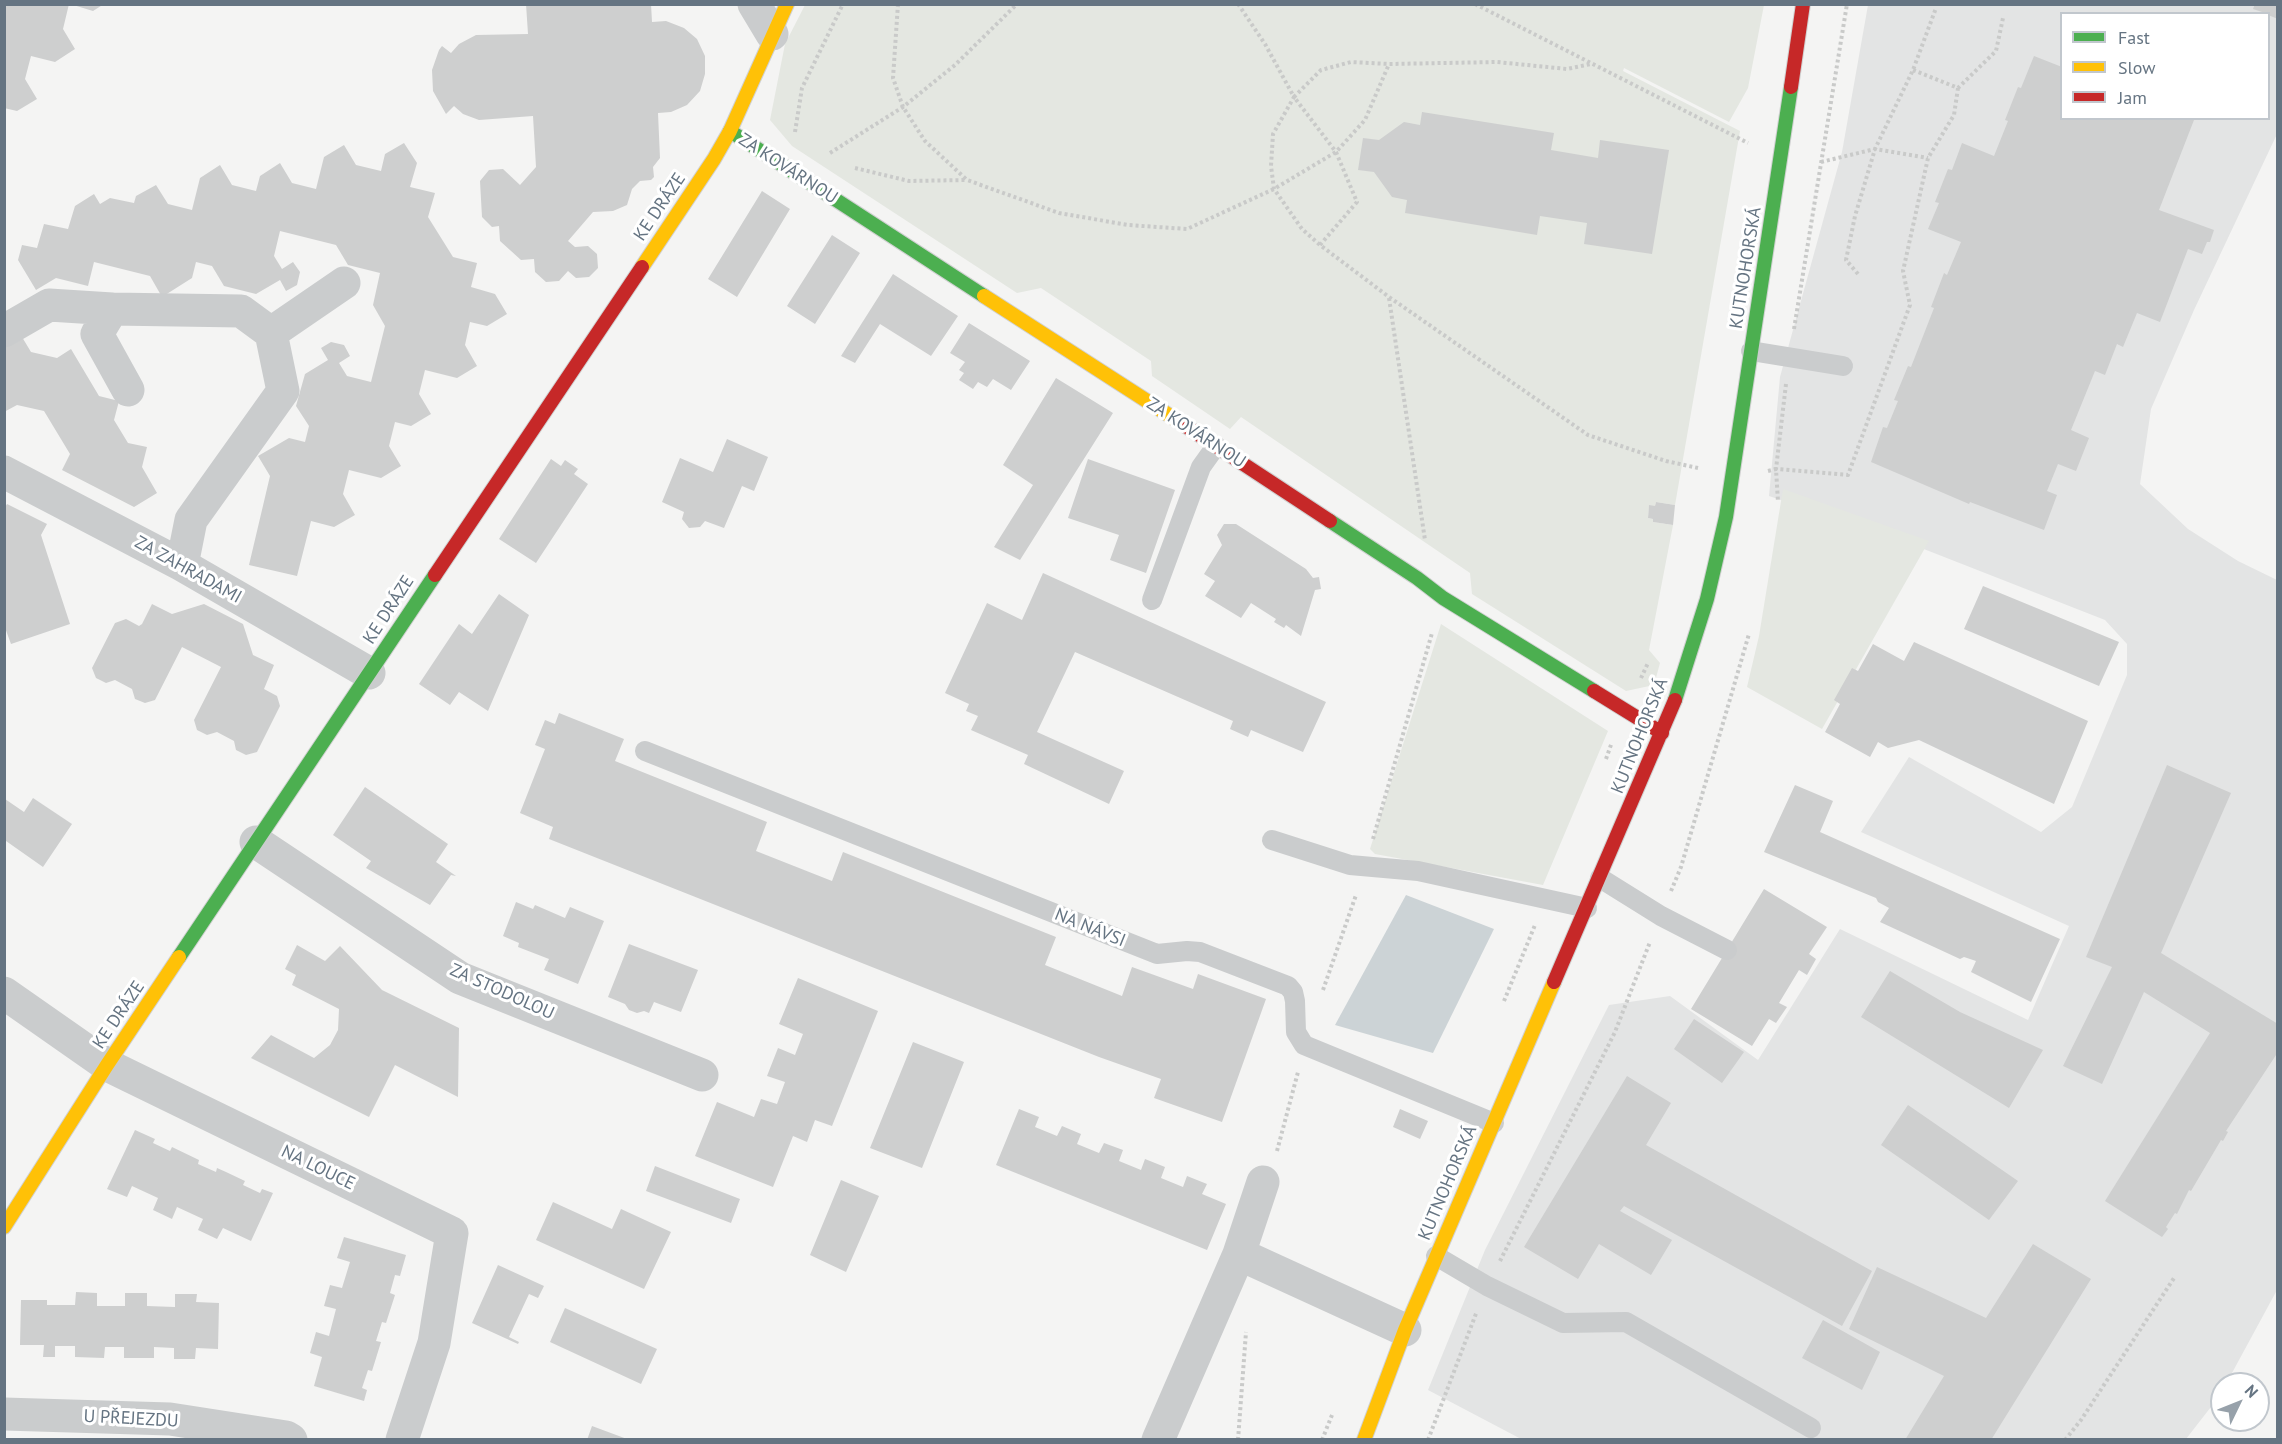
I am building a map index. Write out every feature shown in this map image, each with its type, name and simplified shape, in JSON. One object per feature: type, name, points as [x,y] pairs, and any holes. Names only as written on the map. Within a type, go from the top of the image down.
[{"type":"street","points":[[754,4],[772,34]]},
{"type":"street","name":"KE DRÁZE","points":[[4,1227],[107,1065],[714,159],[730,131],[787,4]]},
{"type":"street","name":"KUTNOHORSKÁ","points":[[1365,1440],[1371,1417],[1405,1329],[1680,689],[1707,599],[1726,517],[1803,4]]},
{"type":"street","name":"ZA KOVÁRNOU","points":[[730,131],[1216,446],[1417,578],[1443,598],[1662,733]]},
{"type":"street","points":[[271,333],[344,283]]},
{"type":"street","points":[[4,331],[49,305],[112,309],[241,311],[271,333],[283,391],[191,520],[182,565]]},
{"type":"street","points":[[112,309],[97,334],[128,390]]},
{"type":"street","name":"ZA ZAHRADAMI","points":[[4,472],[182,565],[369,673]]},
{"type":"street","name":"ZA STODOLOU","points":[[256,842],[460,978],[702,1075]]},
{"type":"street","name":"NA LOUCE","points":[[4,993],[107,1065],[452,1233],[434,1343],[402,1440]]},
{"type":"street","points":[[1158,1440],[1239,1254],[1263,1182]]},
{"type":"street","points":[[1239,1254],[1405,1329]]},
{"type":"street","name":"U PŘEJEZDU","points":[[4,1414],[170,1419],[286,1437],[291,1440]]},
{"type":"lane","points":[[1751,351],[1843,366]]},
{"type":"lane","points":[[1152,600],[1201,467],[1216,446]]},
{"type":"lane","name":"NA NÁVSI","points":[[645,751],[1157,954],[1200,952],[1278,981],[1288,986],[1293,992],[1296,1032],[1304,1045],[1494,1122]]},
{"type":"lane","points":[[1272,840],[1350,865],[1418,871],[1587,908]]},
{"type":"lane","points":[[1600,878],[1661,916],[1727,950]]},
{"type":"lane","points":[[1436,1256],[1487,1286],[1563,1323],[1626,1322],[1811,1428]]},
{"type":"path","points":[[843,4],[802,88],[794,140],[820,159],[903,107],[955,65],[1017,4]]},
{"type":"path","points":[[898,4],[893,78],[903,107],[924,141],[967,180]]},
{"type":"path","points":[[1238,4],[1294,97],[1336,152],[1357,202],[1320,245]]},
{"type":"path","points":[[1475,4],[1780,159]]},
{"type":"path","points":[[1847,4],[1789,357],[1776,469],[1848,475],[1910,305],[1903,272],[1928,158],[1954,115],[1958,88],[1996,51],[2003,18]]},
{"type":"path","points":[[1858,274],[1846,260],[1855,216],[1875,149],[1913,70],[1936,8]]},
{"type":"path","points":[[1593,64],[1567,69],[1497,62],[1389,64],[1351,62],[1321,70],[1294,97],[1273,134],[1271,166],[1274,189],[1302,229],[1320,245],[1389,297],[1588,435],[1666,460],[1733,476]]},
{"type":"path","points":[[854,167],[909,181],[967,180],[1059,213],[1128,225],[1187,229],[1274,189],[1336,152],[1365,120],[1389,64]]},
{"type":"path","points":[[1913,70],[1958,88]]},
{"type":"path","points":[[1745,152],[1749,130]]},
{"type":"path","points":[[790,170],[804,149]]},
{"type":"path","points":[[1822,162],[1875,149],[1928,158]]},
{"type":"path","points":[[1389,297],[1428,560],[1417,578]]},
{"type":"path","points":[[1695,479],[1699,458]]},
{"type":"path","points":[[1428,1440],[1487,1286],[1615,1032],[1681,867],[1749,634]]},
{"type":"path","points":[[1626,712],[1649,661]]},
{"type":"path","points":[[2065,1440],[2081,1420],[2174,1278]]},
{"type":"path","points":[[1238,1440],[1246,1327]]},
{"type":"shaded area","points":[[805,5],[1764,5],[1748,88],[1729,122],[1624,68],[1623,71],[1740,131],[1675,505],[1656,502],[1655,506],[1649,506],[1648,518],[1653,519],[1653,522],[1673,525],[1649,650],[1660,663],[1654,685],[1626,691],[1472,594],[1470,573],[1241,417],[1230,429],[1152,376],[1151,361],[1041,288],[1017,293],[792,146],[770,120],[785,44]]},
{"type":"shaded area","points":[[1868,5],[2277,5],[2277,134],[2194,310],[2151,409],[2140,484],[2188,529],[2238,561],[2277,580],[2277,1290],[2233,1372],[2210,1372],[2210,1408],[2186,1439],[1523,1440],[1428,1390],[1485,1250],[1609,1005],[1670,996],[1758,1060],[1840,929],[2028,1020],[2069,926],[1861,832],[1909,757],[2041,832],[2072,807],[2127,675],[2127,644],[2105,620],[1911,544],[1769,496],[1780,377],[1842,152]]},
{"type":"shaded area","points":[[1783,489],[1929,541],[1822,729],[1747,687],[1759,636]]},
{"type":"shaded area","points":[[1441,624],[1608,731],[1543,885],[1375,854],[1370,849]]},
{"type":"shaded area","points":[[1406,895],[1494,929],[1433,1053],[1335,1025]]},
{"type":"building","points":[[4,4],[69,4],[63,29],[75,49],[55,62],[31,56],[25,79],[37,99],[17,111],[4,108]]},
{"type":"building","points":[[70,4],[104,4],[93,11]]},
{"type":"building","points":[[526,4],[651,4],[652,22],[666,21],[684,28],[697,39],[705,56],[705,74],[700,91],[687,105],[671,112],[658,113],[660,158],[653,167],[654,177],[651,180],[640,181],[632,189],[627,205],[613,211],[593,212],[568,241],[575,247],[588,246],[597,254],[598,268],[589,277],[576,278],[568,271],[559,281],[546,282],[535,272],[534,259],[521,260],[500,241],[499,226],[492,227],[482,217],[480,181],[489,170],[503,169],[520,185],[536,167],[533,116],[479,120],[463,114],[454,106],[446,114],[433,91],[432,70],[442,46],[451,53],[459,44],[476,35],[528,34]]},
{"type":"building","points":[[2255,4],[2278,4],[2278,19],[2270,16],[2270,12],[2253,9]]},
{"type":"building","points":[[2034,56],[2060,66],[2060,120],[2194,120],[2159,210],[2214,230],[2202,254],[2188,249],[2160,322],[2137,313],[2123,347],[2117,344],[2105,375],[2095,371],[2071,430],[2089,438],[2076,471],[2058,464],[2047,491],[2057,495],[2044,530],[1970,502],[1969,504],[1871,462],[1883,427],[1887,428],[1898,401],[1894,400],[1908,366],[1911,367],[1934,308],[1931,307],[1944,273],[1947,275],[1961,242],[1928,229],[1939,203],[1935,202],[1948,169],[1952,170],[1962,143],[1994,156],[2018,87],[2021,88]]},
{"type":"building","points":[[1422,112],[1554,133],[1551,150],[1598,158],[1600,140],[1669,150],[1652,254],[1584,244],[1587,223],[1540,216],[1537,235],[1405,213],[1407,200],[1392,197],[1374,172],[1358,170],[1363,138],[1379,140],[1404,122],[1420,125]]},
{"type":"building","points":[[404,143],[417,163],[410,187],[435,193],[428,217],[453,257],[477,263],[471,287],[495,294],[507,314],[487,326],[470,322],[465,345],[477,366],[457,378],[425,370],[419,394],[431,414],[411,426],[395,422],[389,446],[401,466],[381,478],[349,470],[343,494],[355,515],[334,527],[311,521],[297,576],[249,565],[270,476],[258,456],[289,438],[305,442],[309,426],[296,406],[305,374],[328,360],[321,348],[331,342],[344,345],[350,356],[339,363],[347,376],[371,382],[385,326],[373,305],[380,273],[348,265],[336,245],[280,231],[274,256],[282,269],[293,262],[300,272],[297,285],[286,291],[280,280],[256,294],[224,286],[212,266],[196,262],[192,278],[162,297],[150,276],[94,262],[88,286],[56,278],[36,290],[18,260],[22,245],[37,248],[44,224],[68,229],[75,206],[94,194],[100,204],[110,198],[134,203],[136,196],[156,185],[168,204],[192,210],[200,178],[220,165],[232,185],[256,191],[260,176],[280,163],[292,183],[316,189],[324,157],[344,145],[356,165],[381,171],[385,154]]},
{"type":"building","points":[[762,191],[790,209],[737,297],[708,279]]},
{"type":"building","points":[[832,235],[860,253],[815,324],[787,306]]},
{"type":"building","points":[[893,274],[958,316],[931,356],[880,324],[855,363],[841,356]]},
{"type":"building","points":[[969,323],[1030,361],[1011,390],[993,379],[987,387],[978,382],[973,389],[959,380],[964,373],[959,370],[965,362],[950,353]]},
{"type":"building","points":[[22,337],[31,352],[57,358],[71,349],[99,396],[119,401],[114,420],[128,443],[147,447],[142,467],[157,493],[134,507],[62,470],[70,454],[44,411],[17,405],[4,412],[4,348]]},
{"type":"building","points":[[1056,378],[1113,413],[1020,560],[994,547],[1033,485],[1003,465]]},
{"type":"building","points":[[727,439],[768,457],[754,491],[742,486],[724,528],[705,521],[700,527],[689,528],[682,519],[684,512],[662,502],[680,458],[713,472]]},
{"type":"building","points":[[551,459],[561,466],[565,460],[578,469],[574,474],[588,484],[536,563],[499,539]]},
{"type":"building","points":[[1088,459],[1175,490],[1146,573],[1110,560],[1119,535],[1068,518]]},
{"type":"building","points":[[1656,502],[1675,505],[1673,525],[1653,522],[1653,519],[1648,518],[1649,505],[1655,506]]},
{"type":"building","points":[[7,504],[47,524],[41,535],[70,624],[11,644],[4,625],[4,509]]},
{"type":"building","points":[[1224,524],[1236,524],[1306,569],[1313,578],[1319,577],[1321,589],[1315,590],[1301,636],[1286,625],[1284,628],[1274,622],[1276,619],[1251,603],[1241,618],[1205,596],[1215,581],[1204,574],[1222,545],[1217,535]]},
{"type":"building","points":[[1043,573],[1326,702],[1303,752],[1251,730],[1248,737],[1230,729],[1233,721],[1075,652],[1037,732],[1124,771],[1109,804],[1024,764],[1028,755],[971,730],[978,716],[966,711],[969,704],[945,693],[987,603],[1022,620]]},
{"type":"building","points":[[1983,586],[2119,642],[2099,686],[1964,629]]},
{"type":"building","points":[[499,594],[529,615],[488,711],[459,692],[450,705],[419,684],[459,624],[472,634]]},
{"type":"building","points":[[152,604],[172,614],[204,604],[243,624],[253,655],[274,665],[264,689],[277,696],[280,706],[257,752],[246,755],[236,750],[234,741],[217,732],[207,735],[197,730],[194,720],[221,667],[182,647],[155,700],[145,703],[135,699],[132,689],[115,680],[106,683],[96,678],[92,668],[115,623],[126,619],[139,626]]},
{"type":"building","points":[[1914,642],[2088,721],[2054,804],[1919,740],[1888,748],[1878,742],[1870,757],[1825,732],[1840,704],[1834,700],[1852,668],[1858,671],[1873,644],[1904,661]]},
{"type":"building","points":[[559,713],[624,739],[615,761],[767,822],[756,851],[832,881],[843,852],[1056,937],[1045,965],[1122,996],[1132,967],[1193,989],[1198,974],[1266,999],[1222,1122],[1154,1098],[1161,1079],[1099,1057],[549,839],[553,827],[520,813],[545,749],[535,745],[545,720],[555,724]]},
{"type":"building","points":[[2167,765],[2231,793],[2161,953],[2278,1024],[2278,1052],[2226,1131],[2228,1132],[2223,1141],[2221,1140],[2191,1191],[2189,1190],[2162,1237],[2105,1201],[2210,1033],[2144,992],[2102,1084],[2063,1066],[2112,967],[2086,957]]},
{"type":"building","points":[[1795,785],[1833,801],[1820,832],[2060,939],[2031,1002],[1971,972],[1976,961],[1964,957],[1960,959],[1880,922],[1889,908],[1878,902],[1876,898],[1764,852]]},
{"type":"building","points":[[365,787],[448,844],[436,862],[456,876],[451,875],[430,905],[366,868],[371,861],[333,835]]},
{"type":"building","points":[[33,798],[72,824],[43,867],[6,841],[5,844],[5,799],[24,812]]},
{"type":"building","points":[[1764,889],[1827,927],[1809,954],[1816,959],[1807,975],[1799,970],[1779,1003],[1787,1007],[1776,1023],[1769,1019],[1752,1046],[1691,1009]]},
{"type":"building","points":[[516,902],[533,909],[535,905],[565,918],[570,907],[604,921],[578,984],[544,970],[549,959],[518,947],[519,943],[503,936]]},
{"type":"building","points":[[629,944],[698,970],[681,1012],[654,1002],[649,1013],[644,1011],[637,1013],[629,1010],[625,1004],[608,997]]},
{"type":"building","points":[[297,945],[325,961],[340,946],[382,990],[459,1028],[458,1097],[395,1065],[369,1117],[251,1058],[271,1035],[314,1058],[330,1045],[338,1030],[339,1009],[292,985],[296,975],[285,969]]},
{"type":"building","points":[[1890,971],[1960,1012],[2043,1050],[2009,1108],[1861,1017]]},
{"type":"building","points":[[798,978],[878,1011],[832,1126],[815,1120],[807,1142],[793,1136],[773,1187],[695,1156],[717,1102],[754,1117],[761,1099],[777,1104],[785,1082],[767,1076],[778,1048],[795,1055],[803,1034],[779,1024]]},
{"type":"building","points":[[1694,1019],[1744,1052],[1722,1083],[1674,1049]]},
{"type":"building","points":[[913,1042],[964,1062],[922,1168],[870,1148]]},
{"type":"building","points":[[1627,1076],[1671,1103],[1646,1145],[1872,1271],[1842,1326],[1624,1206],[1620,1211],[1672,1240],[1651,1275],[1599,1244],[1578,1279],[1524,1247]]},
{"type":"building","points":[[1908,1105],[2018,1181],[1989,1220],[1881,1145]]},
{"type":"building","points":[[1019,1109],[1039,1117],[1035,1127],[1057,1136],[1062,1126],[1081,1134],[1077,1144],[1099,1153],[1104,1143],[1123,1150],[1119,1161],[1141,1170],[1145,1159],[1165,1167],[1161,1178],[1183,1187],[1187,1176],[1207,1184],[1202,1194],[1226,1204],[1207,1250],[996,1165]]},
{"type":"building","points":[[1400,1109],[1428,1121],[1420,1139],[1393,1127]]},
{"type":"building","points":[[135,1130],[155,1139],[153,1143],[170,1151],[172,1147],[199,1160],[198,1164],[216,1172],[217,1168],[245,1181],[243,1185],[260,1193],[262,1189],[273,1193],[251,1241],[223,1228],[217,1239],[198,1230],[203,1219],[177,1207],[172,1219],[153,1210],[158,1198],[132,1186],[127,1197],[107,1189]]},
{"type":"building","points":[[655,1166],[740,1199],[731,1223],[646,1191]]},
{"type":"building","points":[[841,1180],[879,1196],[846,1272],[810,1255]]},
{"type":"building","points":[[553,1202],[612,1229],[621,1209],[671,1232],[644,1289],[536,1240]]},
{"type":"building","points":[[344,1237],[406,1255],[400,1276],[395,1275],[390,1293],[395,1295],[386,1323],[382,1322],[376,1341],[381,1342],[372,1371],[368,1370],[362,1388],[367,1390],[364,1401],[314,1386],[322,1357],[310,1353],[316,1332],[329,1336],[336,1309],[324,1306],[330,1285],[342,1288],[350,1262],[337,1258]]},
{"type":"building","points":[[2033,1244],[2091,1279],[1991,1440],[1905,1440],[1944,1376],[1849,1329],[1877,1267],[1986,1318]]},
{"type":"building","points":[[498,1265],[544,1286],[538,1298],[529,1294],[509,1337],[519,1342],[518,1344],[472,1323]]},
{"type":"building","points":[[76,1292],[97,1293],[97,1306],[125,1306],[125,1293],[147,1293],[147,1306],[175,1307],[175,1294],[197,1294],[196,1302],[219,1303],[218,1349],[196,1348],[195,1359],[174,1359],[174,1348],[154,1347],[154,1358],[124,1358],[124,1347],[105,1347],[104,1358],[75,1357],[75,1346],[55,1346],[55,1357],[43,1357],[44,1345],[20,1345],[21,1300],[47,1300],[47,1305],[75,1305]]},
{"type":"building","points":[[565,1308],[657,1349],[641,1384],[550,1342]]},
{"type":"building","points":[[1823,1320],[1880,1352],[1862,1390],[1802,1358]]},
{"type":"building","points":[[592,1426],[627,1439],[627,1440],[587,1440]]},
{"type":"traffic: fast","points":[[1675,700],[1707,599],[1726,517],[1791,87]]},
{"type":"traffic: fast","points":[[730,131],[984,296]]},
{"type":"traffic: fast","points":[[1330,521],[1417,578],[1443,598],[1594,691]]},
{"type":"traffic: fast","points":[[179,957],[435,575]]},
{"type":"traffic: slow","points":[[642,267],[730,131],[787,4]]},
{"type":"traffic: slow","points":[[984,296],[1178,421]]},
{"type":"traffic: slow","points":[[4,1227],[179,957]]},
{"type":"traffic: slow","points":[[1364,1440],[1405,1330],[1554,982]]},
{"type":"traffic: jam","points":[[1791,87],[1803,4]]},
{"type":"traffic: jam","points":[[435,575],[642,267]]},
{"type":"traffic: jam","points":[[1178,421],[1330,521]]},
{"type":"traffic: jam","points":[[1594,691],[1662,733]]},
{"type":"traffic: jam","points":[[1554,982],[1675,700]]}]
